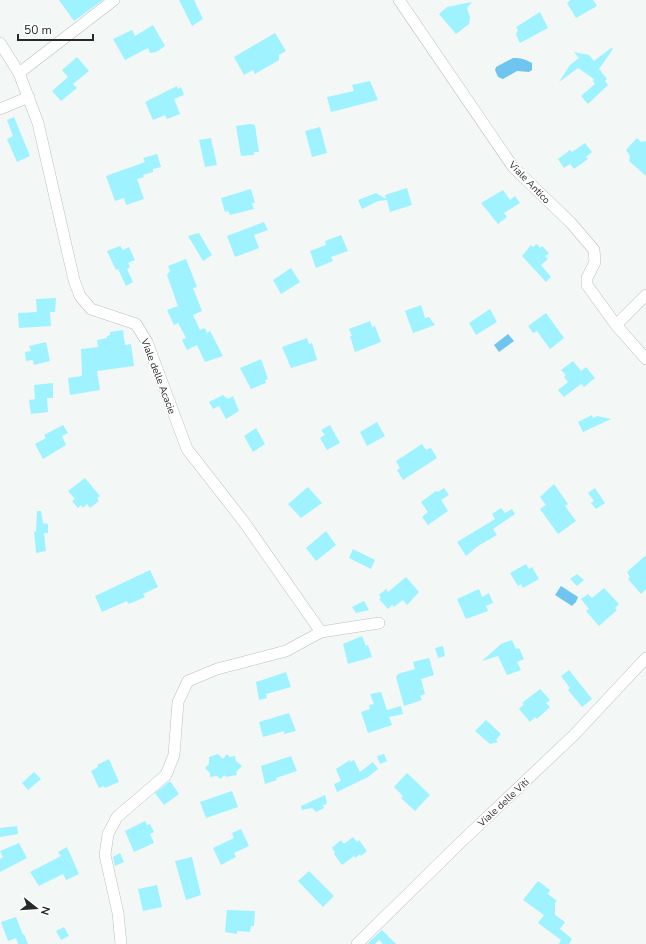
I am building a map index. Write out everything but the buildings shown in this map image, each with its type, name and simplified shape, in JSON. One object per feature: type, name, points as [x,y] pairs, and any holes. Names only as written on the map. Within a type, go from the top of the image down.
[{"type":"street","name":"Viale Antico","points":[[399,0],[514,167],[571,223],[594,250],[595,262],[587,278],[587,285],[616,325],[646,359]]},
{"type":"street","points":[[19,73],[109,1]]},
{"type":"street","name":"Viale delle Acacie","points":[[0,43],[19,73],[38,123],[74,280],[80,296],[91,309],[136,324],[147,342],[187,449],[244,522],[321,632]]},
{"type":"street","points":[[0,109],[29,97]]},
{"type":"street","points":[[616,325],[646,294]]},
{"type":"street","points":[[121,944],[118,913],[105,855],[108,834],[117,817],[166,775],[174,755],[178,702],[188,681],[217,669],[286,652],[321,632],[379,623]]},
{"type":"street","name":"Viale delle Viti","points":[[357,944],[574,734],[646,658]]},
{"type":"water","points":[[513,58],[523,59],[532,63],[532,70],[529,72],[517,71],[503,79],[498,77],[495,70],[496,67]]},
{"type":"water","points":[[508,334],[514,341],[499,352],[494,345]]},
{"type":"water","points":[[561,586],[578,597],[572,606],[555,595]]}]
